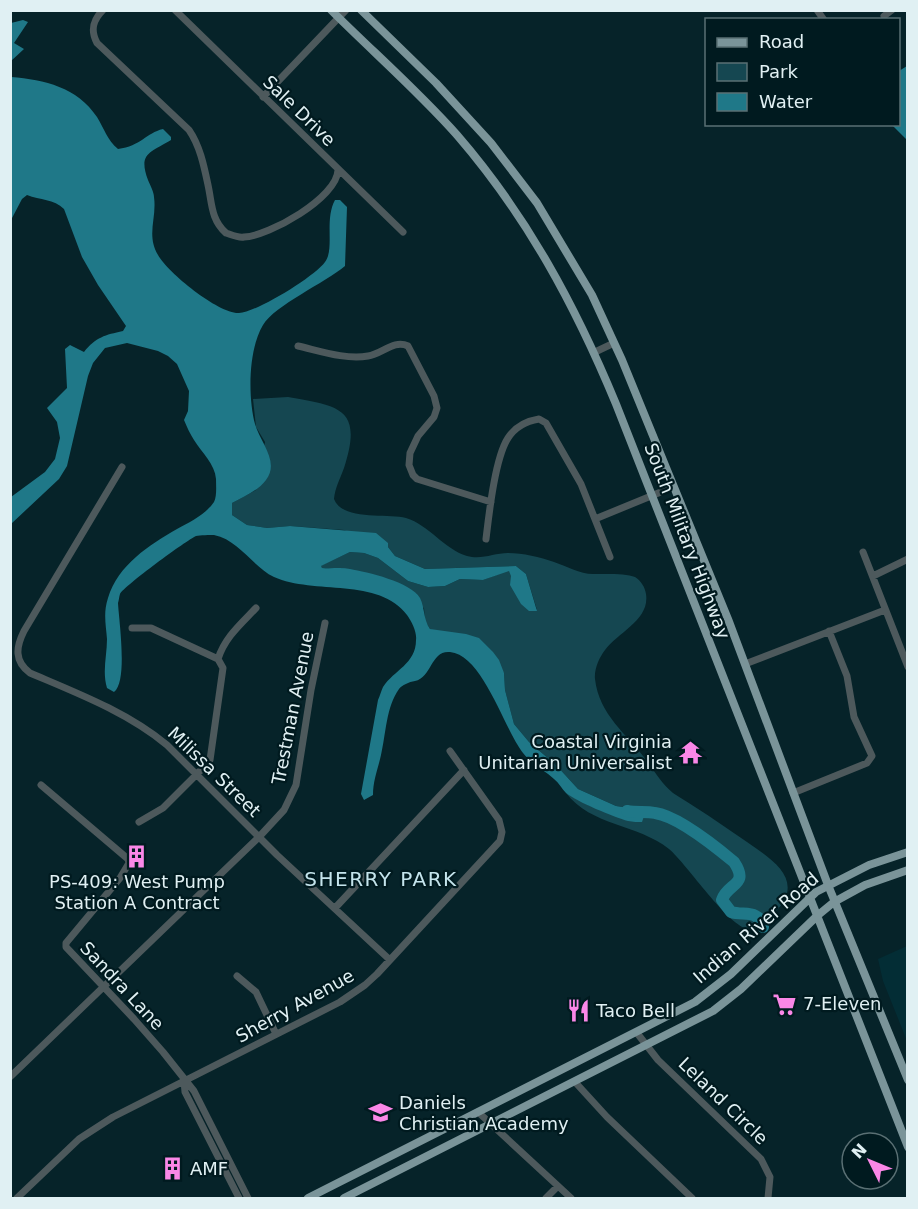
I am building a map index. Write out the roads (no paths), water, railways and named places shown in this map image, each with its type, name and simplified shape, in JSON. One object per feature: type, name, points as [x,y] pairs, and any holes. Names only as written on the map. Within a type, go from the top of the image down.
[{"type":"main road","name":"South Military Highway","points":[[331,10],[427,104],[485,170],[541,250],[574,308],[595,352],[908,1147]]},
{"type":"main road","name":"South Military Highway","points":[[362,10],[452,99],[491,143],[543,213],[576,268],[614,343],[673,486],[745,664],[834,902],[908,1080]]},
{"type":"main road","name":"Indian River Road","points":[[308,1198],[695,1002],[731,974],[809,898],[828,885],[869,865],[908,852]]},
{"type":"main road","name":"Indian River Road","points":[[344,1198],[693,1022],[728,1000],[834,902],[865,885],[908,870]]},
{"type":"street","points":[[103,10],[95,21],[94,38],[183,124],[194,138],[202,161],[214,216],[226,233],[245,237],[288,220],[337,181],[338,170]]},
{"type":"street","name":"Sale Drive","points":[[175,10],[403,232]]},
{"type":"street","points":[[263,97],[346,10]]},
{"type":"street","points":[[884,16],[892,10]]},
{"type":"street","points":[[595,352],[614,343]]},
{"type":"street","points":[[298,346],[357,357],[374,355],[396,344],[408,346],[434,396],[437,408],[432,422],[418,436],[412,448],[410,471],[417,479],[491,502]]},
{"type":"street","points":[[486,539],[491,502],[504,445],[508,437],[526,423],[539,419],[546,423],[581,484],[610,557]]},
{"type":"street","name":"Milissa Street","points":[[122,467],[20,640],[17,654],[21,664],[30,673],[140,725],[167,745],[259,837],[390,960]]},
{"type":"street","points":[[595,519],[673,486]]},
{"type":"street","points":[[863,552],[885,610],[905,653],[908,666]]},
{"type":"street","points":[[873,576],[908,559]]},
{"type":"street","points":[[218,659],[235,628],[256,608]]},
{"type":"street","points":[[745,664],[885,610]]},
{"type":"street","name":"Trestman Avenue","points":[[10,1077],[259,837],[284,810],[296,785],[311,690],[325,623]]},
{"type":"street","points":[[132,628],[152,628],[218,659],[223,668],[210,760],[198,775],[163,808],[139,822]]},
{"type":"street","points":[[793,793],[867,763],[872,756],[854,717],[847,676],[829,631]]},
{"type":"street","name":"Sherry Avenue","points":[[17,1198],[79,1139],[113,1117],[365,986],[500,841],[502,832],[499,820],[450,751]]},
{"type":"street","points":[[335,908],[464,770]]},
{"type":"street","name":"Sandra Lane","points":[[41,785],[128,859],[129,866],[65,945],[163,1052],[194,1091],[249,1198]]},
{"type":"street","points":[[237,976],[256,992],[276,1034]]},
{"type":"street","name":"Leland Circle","points":[[637,1032],[658,1060],[761,1159],[770,1177],[768,1198]]},
{"type":"street","name":"Sandra Lane","points":[[184,1081],[185,1092],[239,1198]]},
{"type":"street","points":[[575,1082],[623,1134],[692,1198]]},
{"type":"street","points":[[478,1112],[571,1198]]},
{"type":"street","points":[[546,1198],[558,1186]]},
{"type":"water","points":[[23,20],[28,22],[14,43],[24,49],[11,61],[11,23]]},
{"type":"water","points":[[907,66],[907,140],[893,126],[900,126],[900,70]]},
{"type":"water","points":[[11,77],[48,83],[70,92],[89,107],[108,138],[118,149],[132,145],[163,129],[171,137],[171,140],[148,155],[144,164],[154,195],[152,233],[155,248],[164,263],[183,282],[207,300],[230,312],[239,313],[258,307],[285,293],[319,268],[328,256],[330,216],[335,200],[340,200],[347,207],[345,266],[269,317],[258,335],[252,360],[251,401],[257,431],[270,459],[270,473],[263,484],[232,503],[232,515],[247,525],[267,528],[290,526],[376,533],[388,543],[388,547],[395,556],[425,569],[516,566],[526,574],[537,611],[529,611],[521,604],[510,585],[509,571],[483,580],[460,579],[445,586],[428,587],[408,581],[378,558],[364,553],[350,552],[321,566],[322,568],[358,570],[408,587],[420,598],[430,629],[479,638],[499,660],[504,673],[505,690],[514,724],[529,742],[556,765],[578,789],[616,806],[642,810],[645,813],[642,822],[628,821],[614,816],[566,793],[556,781],[523,753],[483,679],[473,666],[462,656],[450,652],[439,655],[421,679],[399,689],[391,704],[373,795],[364,800],[361,794],[378,700],[383,687],[408,661],[415,648],[415,630],[411,621],[395,603],[380,596],[345,588],[290,582],[274,577],[266,573],[231,542],[214,535],[196,536],[190,539],[143,573],[120,594],[118,603],[122,650],[121,676],[114,692],[107,688],[105,614],[106,603],[113,586],[136,557],[211,506],[216,497],[216,479],[211,463],[193,438],[184,420],[188,411],[189,391],[177,364],[158,351],[127,343],[105,348],[93,363],[67,466],[59,479],[11,524],[11,497],[45,472],[55,459],[60,438],[57,422],[47,408],[67,388],[65,349],[70,345],[84,352],[97,340],[123,331],[126,326],[82,257],[64,209],[51,201],[27,195],[22,199],[11,220]]},
{"type":"waterway","points":[[627,811],[655,813],[675,820],[734,862],[740,876],[739,880],[728,890],[722,900],[731,912],[755,915],[763,927]]},
{"type":"place","name":"Coastal Virginia Unitarian Universalist","points":[[690,752]]},
{"type":"place","name":"PS-409: West Pump Station A Contract","points":[[137,856]]},
{"type":"place","name":"7-Eleven","points":[[785,1004]]},
{"type":"place","name":"Taco Bell","points":[[578,1011]]},
{"type":"place","name":"Daniels Christian Academy","points":[[381,1113]]},
{"type":"place","name":"AMF","points":[[172,1169]]},
{"type":"district","name":"SHERRY PARK","points":[[381,879]]}]
